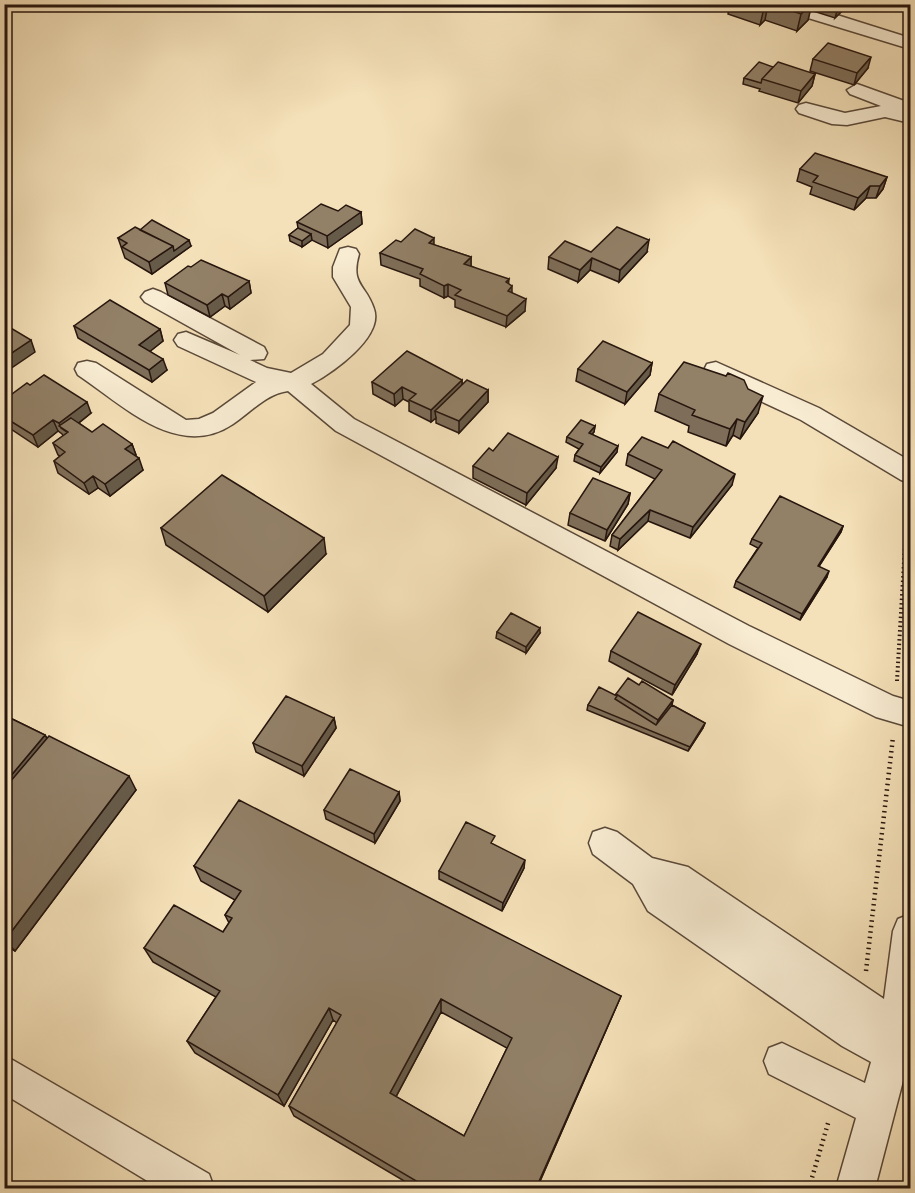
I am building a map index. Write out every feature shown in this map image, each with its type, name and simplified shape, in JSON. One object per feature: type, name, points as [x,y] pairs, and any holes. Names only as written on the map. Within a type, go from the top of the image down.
[{"type":"street","points":[[788,6],[910,44]]},
{"type":"street","points":[[857,90],[910,110]]},
{"type":"street","points":[[806,109],[832,118],[847,119],[861,114],[885,111],[910,117]]},
{"type":"street","points":[[87,369],[172,425],[186,431],[200,430],[214,424],[267,386],[293,382],[329,362],[352,341],[364,323],[362,304],[345,284],[342,267],[348,254]]},
{"type":"street","points":[[153,297],[290,372],[293,382]]},
{"type":"street","points":[[186,340],[261,375],[293,382],[345,425],[739,635],[887,708],[903,712]]},
{"type":"street","points":[[716,370],[810,414],[910,473]]},
{"type":"street","points":[[605,843],[645,873],[660,899],[837,1021],[896,1040]]},
{"type":"street","points":[[645,873],[676,878],[862,1006],[896,1040]]},
{"type":"street","points":[[856,1188],[896,1040],[910,931]]},
{"type":"street","points":[[782,1061],[877,1109]]},
{"type":"street","points":[[4,1073],[195,1188]]},
{"type":"path","points":[[862,1006],[903,712],[910,473]]},
{"type":"path","points":[[808,1188],[838,1088]]},
{"type":"building","points":[[752,4],[767,4],[764,8]]},
{"type":"building","points":[[771,4],[811,4],[801,14]]},
{"type":"building","points":[[828,43],[871,57],[857,73],[813,59]]},
{"type":"building","points":[[759,62],[773,67],[761,83],[744,78]]},
{"type":"building","points":[[778,62],[815,74],[801,91],[762,79]]},
{"type":"building","points":[[815,153],[887,177],[880,186],[870,186],[858,198],[813,182],[818,176],[800,169]]},
{"type":"building","points":[[321,204],[338,211],[346,205],[361,212],[327,236],[297,222]]},
{"type":"building","points":[[152,220],[189,240],[174,251],[173,246],[140,230]]},
{"type":"building","points":[[135,227],[173,246],[149,262],[122,247],[127,243],[118,238]]},
{"type":"building","points":[[617,227],[649,240],[620,270],[592,258],[580,270],[549,257],[565,241],[591,252]]},
{"type":"building","points":[[298,228],[311,234],[302,241],[289,235]]},
{"type":"building","points":[[415,229],[434,238],[429,243],[471,257],[464,264],[509,279],[506,282],[512,286],[508,291],[526,299],[507,316],[455,295],[461,290],[448,284],[444,286],[420,274],[423,269],[380,253],[396,240],[401,242]]},
{"type":"building","points":[[201,260],[249,281],[228,297],[222,294],[207,305],[165,283],[188,266],[191,267]]},
{"type":"building","points":[[110,300],[160,329],[139,345],[163,359],[149,370],[74,326]]},
{"type":"building","points":[[4,324],[31,340],[4,358]]},
{"type":"building","points":[[603,341],[652,363],[627,392],[578,369]]},
{"type":"building","points":[[407,351],[462,380],[431,410],[409,400],[416,394],[402,387],[394,394],[372,382]]},
{"type":"building","points":[[684,362],[726,376],[728,373],[744,380],[748,389],[763,396],[745,422],[737,419],[730,429],[692,415],[695,410],[659,394]]},
{"type":"building","points":[[44,375],[87,402],[59,423],[53,420],[33,435],[4,417],[6,409],[4,400],[27,383],[30,385]]},
{"type":"building","points":[[467,380],[488,390],[459,421],[435,411]]},
{"type":"building","points":[[71,418],[92,432],[103,424],[132,444],[125,449],[139,458],[105,484],[93,476],[84,483],[54,461],[65,452],[53,443],[68,432],[59,426]]},
{"type":"building","points":[[581,420],[595,426],[589,433],[618,446],[601,467],[575,455],[583,444],[567,437]]},
{"type":"building","points":[[508,433],[558,457],[527,493],[473,466],[489,448],[493,451]]},
{"type":"building","points":[[642,437],[668,448],[673,441],[735,474],[693,527],[650,510],[620,539],[612,535],[662,470],[628,454]]},
{"type":"building","points":[[222,475],[324,538],[264,596],[161,528]]},
{"type":"building","points":[[593,478],[630,493],[607,530],[570,513]]},
{"type":"building","points":[[780,496],[843,526],[818,566],[829,571],[802,614],[736,581],[762,543],[752,539]]},
{"type":"building","points":[[638,612],[701,644],[675,685],[611,651]]},
{"type":"building","points":[[511,613],[540,628],[526,647],[497,632]]},
{"type":"building","points":[[628,678],[639,685],[642,681],[673,700],[658,720],[616,694]]},
{"type":"building","points":[[599,687],[617,696],[615,699],[656,725],[672,705],[705,723],[690,747],[588,705]]},
{"type":"building","points":[[286,696],[334,718],[302,766],[253,743]]},
{"type":"building","points":[[4,715],[45,735],[4,784]]},
{"type":"building","points":[[49,736],[129,776],[5,940],[4,789]]},
{"type":"building","points":[[350,769],[399,792],[374,834],[324,810]]},
{"type":"building","points":[[239,800],[621,996],[536,1188],[428,1188],[289,1106],[341,1015],[329,1008],[278,1095],[187,1041],[220,991],[144,948],[174,905],[223,932],[232,918],[225,915],[241,891],[194,866]],"holes":[[[441,999],[512,1038],[464,1136],[390,1093]]]},
{"type":"building","points":[[466,822],[495,836],[491,843],[525,860],[503,903],[439,871]]}]
